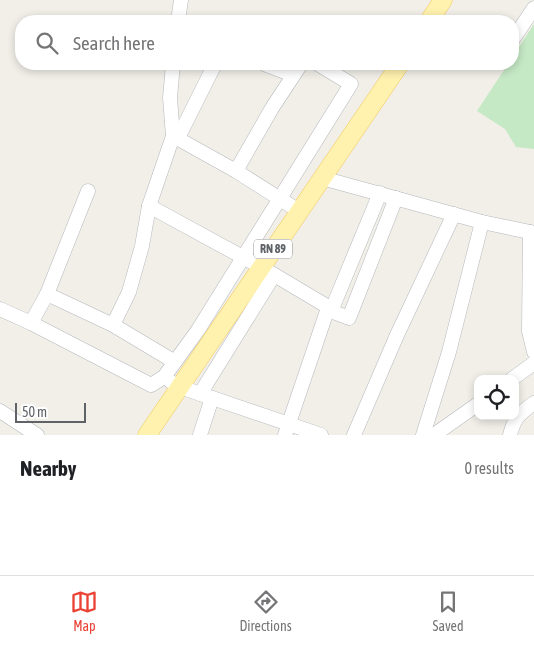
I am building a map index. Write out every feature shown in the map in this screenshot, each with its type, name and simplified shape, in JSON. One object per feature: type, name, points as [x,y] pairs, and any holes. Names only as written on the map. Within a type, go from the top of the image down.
[{"type":"main road","name":"RN 89","points":[[147,435],[194,366],[267,271],[299,211],[396,70]]},
{"type":"street","points":[[179,15],[181,0]]},
{"type":"street","points":[[519,30],[534,8]]},
{"type":"street","points":[[172,70],[170,98],[175,137]]},
{"type":"street","points":[[113,325],[129,292],[142,246],[149,206],[175,137],[212,70]]},
{"type":"street","points":[[236,171],[296,70]]},
{"type":"street","points":[[0,309],[151,385],[164,377],[198,330],[351,84],[328,70]]},
{"type":"street","points":[[175,137],[236,171],[299,211]]},
{"type":"street","points":[[322,178],[482,222],[532,232],[529,331],[534,352]]},
{"type":"street","points":[[31,323],[47,294],[88,191]]},
{"type":"street","points":[[287,429],[327,311],[334,304],[380,194]]},
{"type":"street","points":[[149,206],[267,271],[336,313],[349,318],[396,198]]},
{"type":"street","points":[[354,435],[397,335],[454,214]]},
{"type":"street","points":[[423,435],[448,352],[482,222]]},
{"type":"street","points":[[200,435],[210,377],[267,271]]},
{"type":"street","points":[[47,294],[113,325],[175,362]]},
{"type":"street","points":[[518,375],[534,363]]},
{"type":"street","points":[[194,366],[210,377]]},
{"type":"street","points":[[164,377],[180,387],[287,429],[321,435]]},
{"type":"street","points":[[510,435],[513,421],[534,402]]},
{"type":"street","points":[[434,435],[474,407]]},
{"type":"street","points":[[0,411],[37,435]]},
{"type":"green space","points":[[534,24],[534,149],[516,147],[505,129],[477,111],[504,70],[519,70],[519,47]]}]
